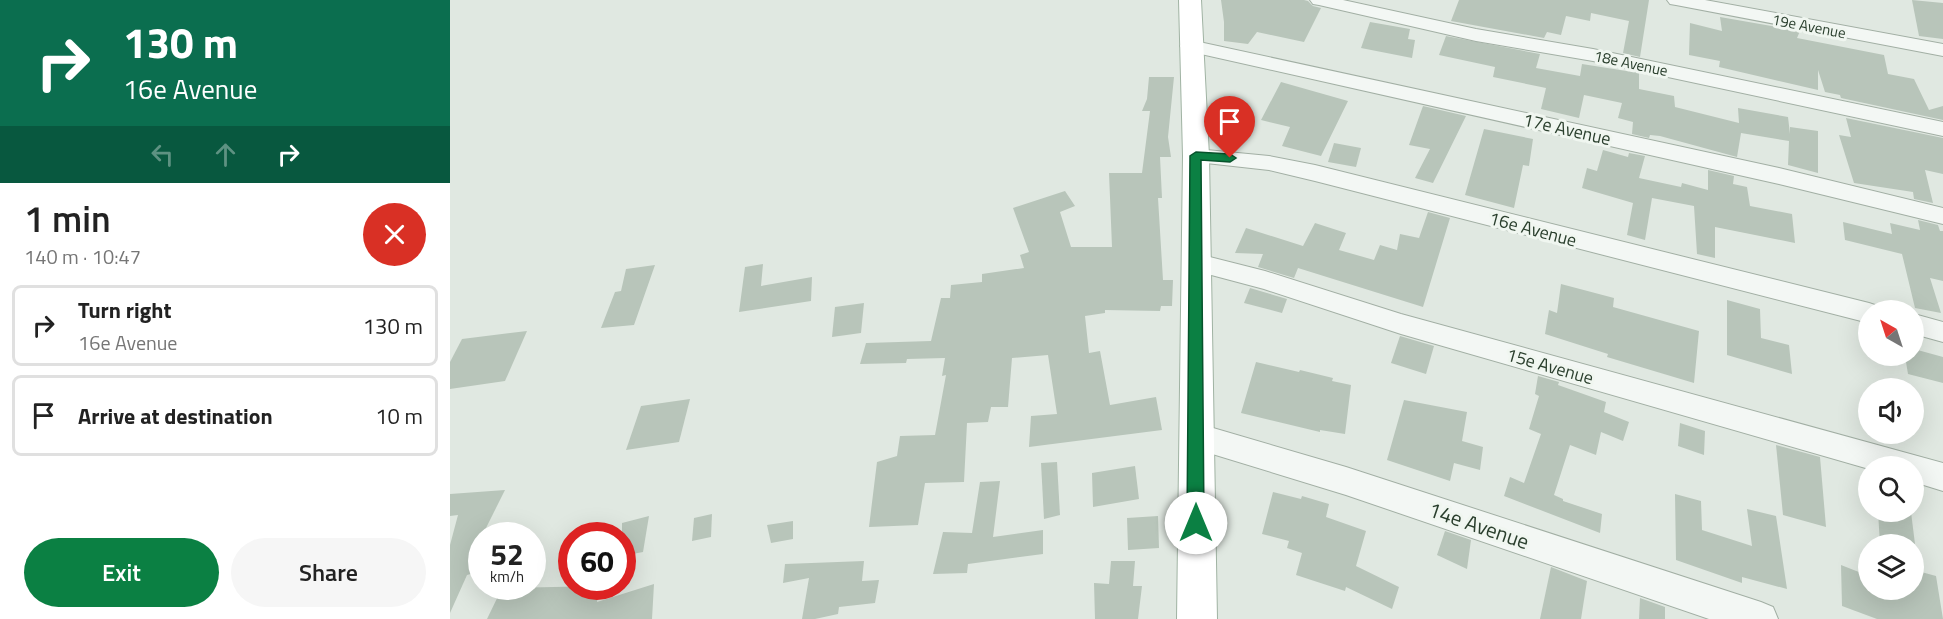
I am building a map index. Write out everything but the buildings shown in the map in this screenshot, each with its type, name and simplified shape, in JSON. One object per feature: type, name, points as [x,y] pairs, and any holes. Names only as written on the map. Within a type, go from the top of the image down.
[{"type":"main road","points":[[1190,0],[1196,156],[1194,262],[1197,619]]},
{"type":"street","name":"18e Avenue","points":[[1319,0],[1476,35],[1593,55],[1943,129]]},
{"type":"street","name":"19e Avenue","points":[[1676,0],[1943,50]]},
{"type":"street","name":"17e Avenue","points":[[1190,46],[1779,176],[1943,216]]},
{"type":"street","name":"16e Avenue","points":[[1196,156],[1269,162],[1315,172],[1858,310]]},
{"type":"street","name":"15e Avenue","points":[[1194,262],[1265,280],[1401,324],[1870,456]]},
{"type":"street","points":[[1924,327],[1943,332]]},
{"type":"street","name":"14e Avenue","points":[[1196,436],[1346,481],[1665,589],[1761,619]]},
{"type":"street","points":[[1924,472],[1943,477]]},
{"type":"route","points":[[1196,523],[1194,262],[1196,156],[1230,158]]}]
